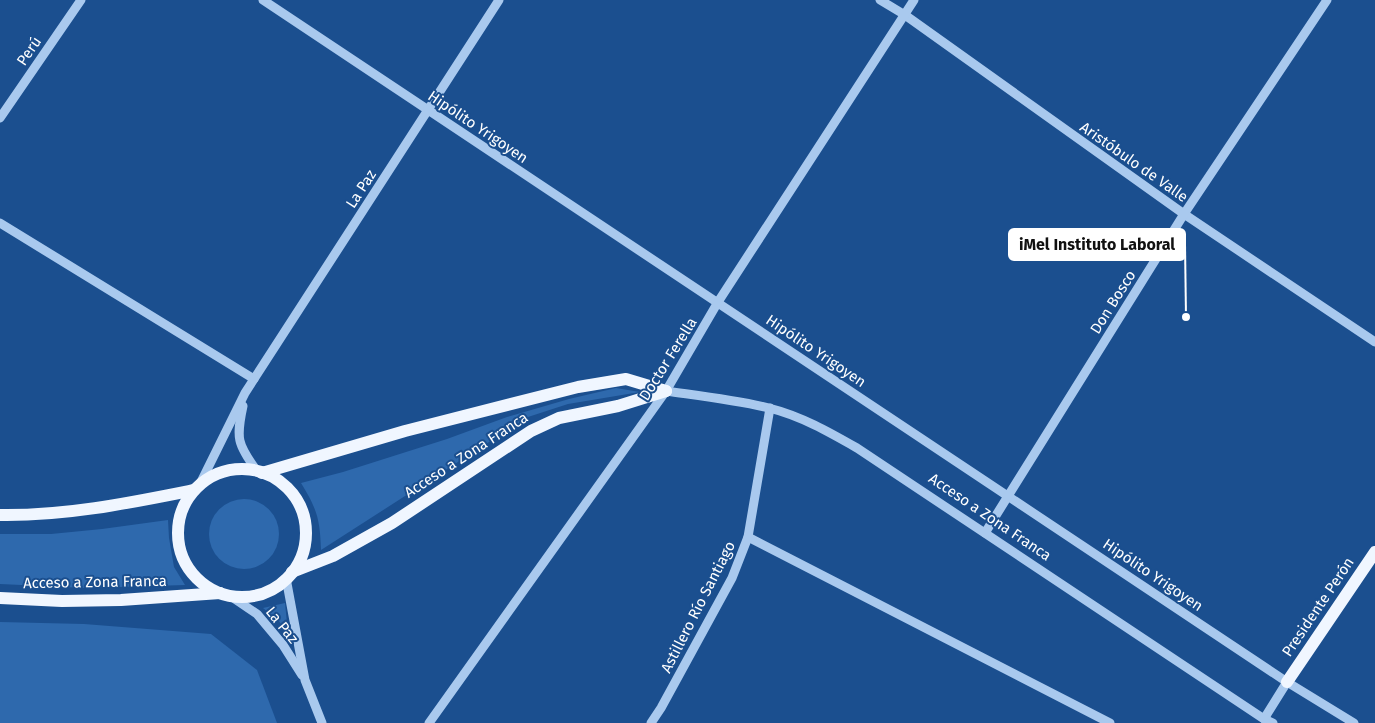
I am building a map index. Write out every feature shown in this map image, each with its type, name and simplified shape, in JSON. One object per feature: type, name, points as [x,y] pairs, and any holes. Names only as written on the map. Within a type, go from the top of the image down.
[{"type":"main road","name":"Acceso a Zona Franca","points":[[260,472],[405,431],[578,387],[626,379],[666,391]]},
{"type":"main road","name":"Acceso a Zona Franca","points":[[289,575],[333,556],[392,523],[531,431],[559,418],[618,406],[666,391]]},
{"type":"main road","points":[[243,469],[260,472],[276,479],[292,494],[302,512],[306,533],[302,554],[289,575],[278,586],[260,594],[240,597],[225,594],[202,583],[188,568],[180,549],[178,528],[183,508],[197,488],[217,474],[243,469]]},
{"type":"main road","points":[[0,515],[29,516],[80,512],[197,488]]},
{"type":"main road","name":"Presidente Perón","points":[[1287,682],[1375,552]]},
{"type":"main road","name":"Acceso a Zona Franca","points":[[0,598],[62,601],[121,600],[225,594]]},
{"type":"street","name":"Perú","points":[[0,118],[81,0]]},
{"type":"street","name":"Hipólito Yrigoyen","points":[[263,0],[1009,495],[1287,682],[1354,723]]},
{"type":"street","name":"La Paz","points":[[197,488],[245,393],[499,0]]},
{"type":"street","name":"Aristóbulo de Valle","points":[[880,0],[1184,214],[1375,342]]},
{"type":"street","name":"Doctor Ferella","points":[[429,723],[666,391],[718,302],[914,0]]},
{"type":"street","name":"Don Bosco","points":[[984,533],[1184,214],[1327,0]]},
{"type":"street","points":[[0,223],[254,379]]},
{"type":"street","name":"Acceso a Zona Franca","points":[[666,391],[770,408],[819,426],[857,448],[1264,719],[1273,723]]},
{"type":"street","name":"La Paz","points":[[245,393],[238,427],[240,445],[260,472]]},
{"type":"street","name":"Astillero Río Santiago","points":[[651,723],[732,578],[748,538],[770,408]]},
{"type":"street","points":[[748,538],[1110,723]]},
{"type":"street","name":"La Paz","points":[[289,575],[305,680]]},
{"type":"street","name":"La Paz","points":[[225,594],[257,614],[283,645],[305,680],[322,723]]},
{"type":"street","points":[[1264,719],[1287,682]]},
{"type":"shaded area","points":[[616,388],[640,392],[568,404],[528,417],[321,550],[317,515],[301,483],[343,472],[447,439],[507,417]]},
{"type":"shaded area","points":[[244,499],[257,502],[269,509],[276,521],[279,534],[276,547],[269,559],[257,566],[244,569],[231,566],[219,559],[212,547],[209,534],[212,521],[219,509],[231,502]]},
{"type":"shaded area","points":[[168,520],[174,567],[185,585],[86,588],[0,584],[0,534],[51,534]]},
{"type":"shaded area","points":[[285,603],[287,623],[293,644],[279,621],[263,608]]},
{"type":"shaded area","points":[[0,622],[84,624],[211,634],[257,670],[277,723],[0,723]]},
{"type":"place","name":"iMel Instituto Laboral","points":[[1186,317]]}]
